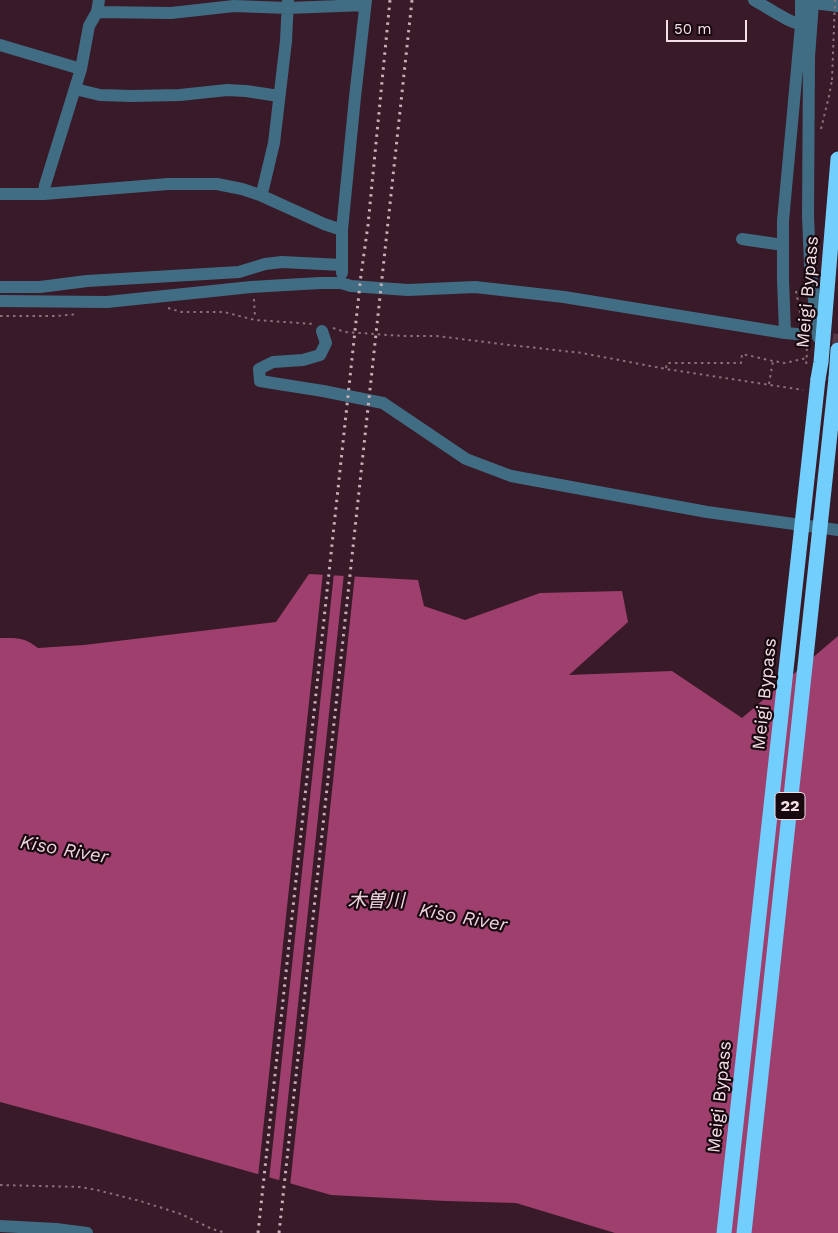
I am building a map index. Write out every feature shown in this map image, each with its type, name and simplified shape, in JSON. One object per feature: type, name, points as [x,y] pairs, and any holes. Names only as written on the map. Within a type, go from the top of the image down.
[{"type":"highway","name":"Meigi Bypass","points":[[724,1233],[818,379],[814,360],[838,160]]},
{"type":"highway","name":"Meigi Bypass","points":[[744,1233],[838,350]]},
{"type":"street","points":[[754,0],[793,22],[806,25]]},
{"type":"street","points":[[814,360],[809,226],[809,57],[805,1],[838,6]]},
{"type":"street","points":[[44,194],[45,185],[81,69],[89,26],[98,6],[171,13],[234,6],[366,2],[342,230],[341,283]]},
{"type":"street","points":[[260,195],[274,143],[278,96],[286,41],[288,4]]},
{"type":"street","points":[[0,301],[108,302],[251,287],[341,283],[351,286],[408,290],[475,287],[564,296],[797,332],[783,244],[783,221],[806,25]]},
{"type":"street","points":[[0,45],[81,69]]},
{"type":"street","points":[[75,89],[100,95],[180,95],[227,90],[278,96]]},
{"type":"street","points":[[0,194],[44,194],[168,184],[217,184],[260,195],[324,224],[342,230]]},
{"type":"street","points":[[742,239],[783,244]]},
{"type":"street","points":[[0,287],[40,287],[97,281],[240,272],[265,264],[282,262],[342,265]]},
{"type":"street","points":[[322,327],[326,343],[320,355],[303,360],[272,362],[259,369],[260,381],[383,403],[466,460],[511,476],[707,512],[838,530]]},
{"type":"street","points":[[0,1226],[88,1233]]},
{"type":"path","points":[[832,80],[835,0]]},
{"type":"path","points":[[796,290],[797,332],[814,360]]},
{"type":"path","points":[[255,299],[255,320]]},
{"type":"path","points":[[163,307],[181,312],[224,312],[255,320],[322,327],[345,332],[437,336],[582,352],[666,369],[803,390]]},
{"type":"path","points":[[666,369],[666,363],[741,363],[742,354],[785,363],[814,360]]},
{"type":"path","points":[[806,368],[814,360]]},
{"type":"path","points":[[769,385],[773,361]]},
{"type":"path","points":[[0,1185],[80,1187],[97,1190],[181,1214],[212,1229],[226,1233]]},
{"type":"water","name":"木曽川","points":[[309,574],[418,580],[424,606],[465,620],[540,593],[622,591],[628,622],[569,675],[672,671],[742,718],[838,636],[838,1233],[615,1233],[516,1203],[331,1195],[0,1102],[0,638],[20,639],[38,648],[84,645],[276,622]]},
{"type":"pier","points":[[323,572],[334,573],[269,1180],[258,1177]]},
{"type":"pier","points":[[344,573],[355,574],[290,1186],[279,1183]]},
{"type":"tunnel","points":[[797,334],[838,340]]},
{"type":"railway","points":[[258,1233],[361,275],[368,225],[390,0]]},
{"type":"railway","points":[[279,1233],[412,0]]},
{"type":"water label","name":"Kiso River","points":[[64,850]]},
{"type":"water label","name":"Kiso River","points":[[463,918]]}]
